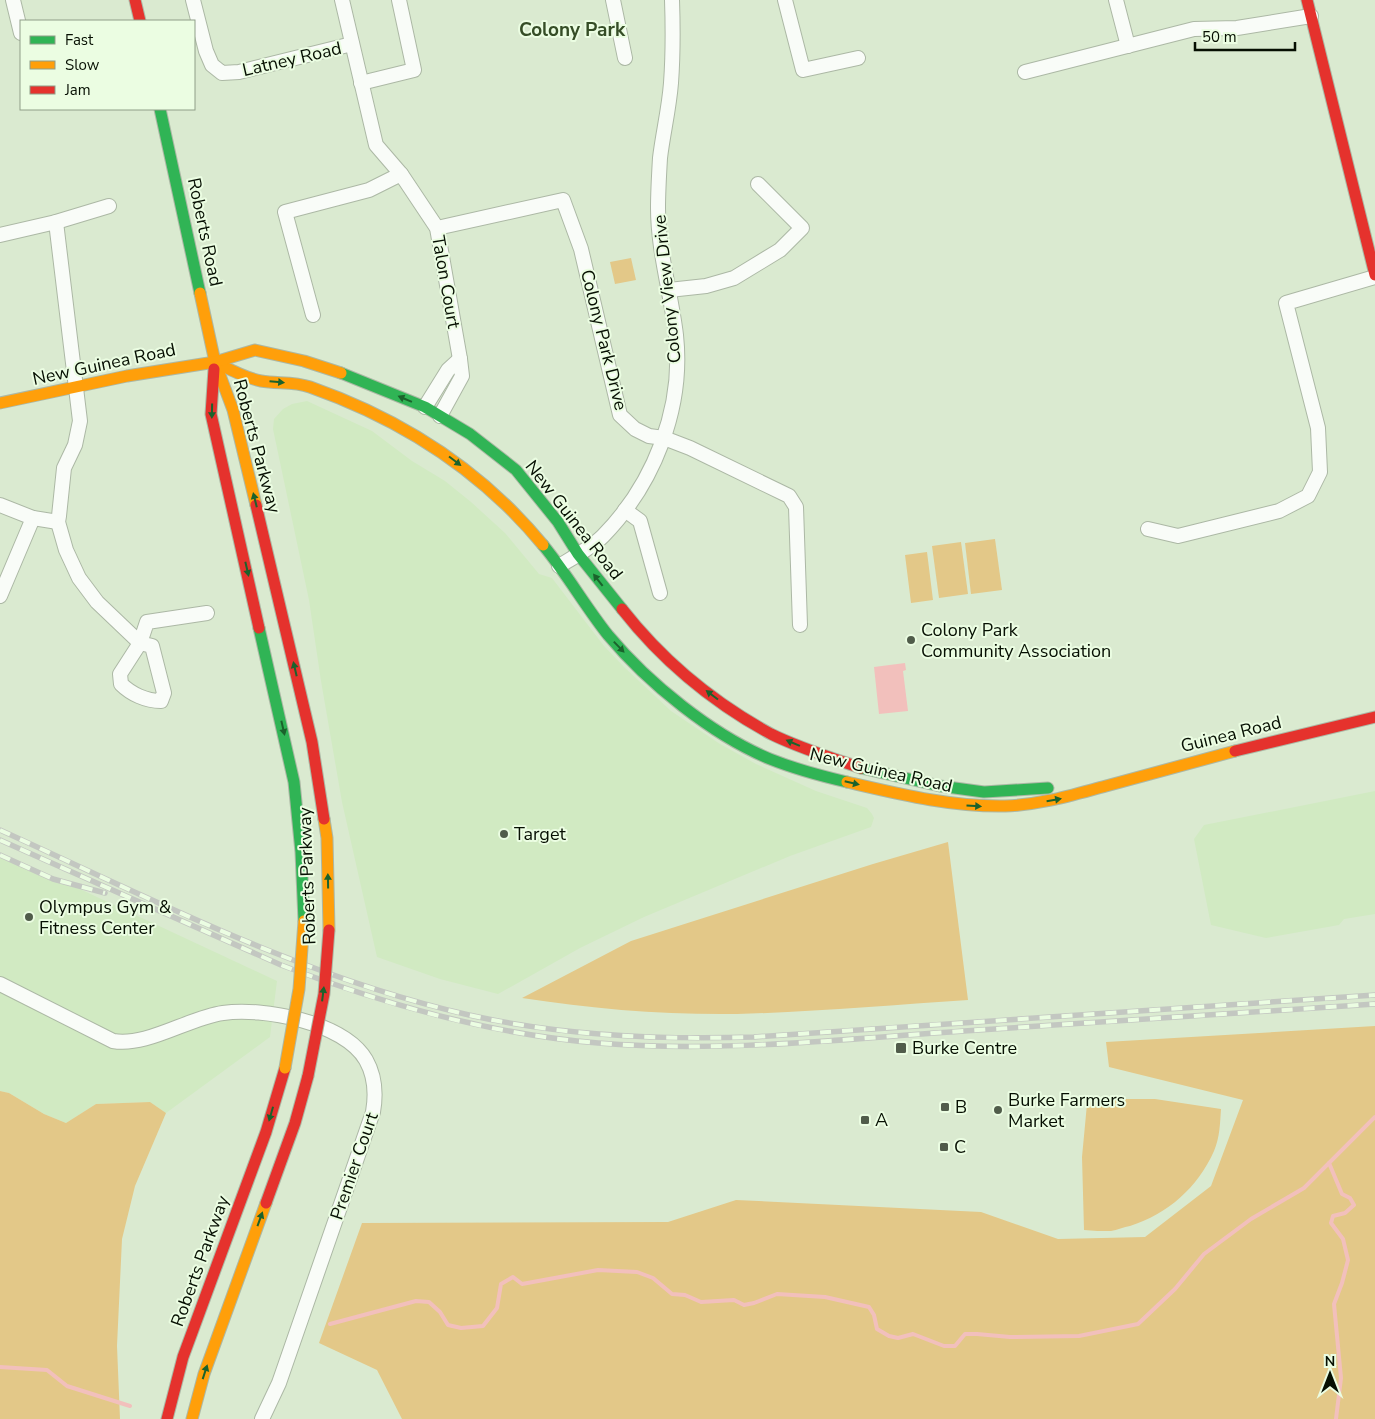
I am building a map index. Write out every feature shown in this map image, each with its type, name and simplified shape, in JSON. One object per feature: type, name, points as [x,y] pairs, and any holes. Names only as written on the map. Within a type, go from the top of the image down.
[{"type":"main road","points":[[135,0],[140,20]]},
{"type":"main road","points":[[1307,0],[1375,276]]},
{"type":"main road","name":"Roberts Road","points":[[160,110],[214,362]]},
{"type":"main road","name":"New Guinea Road","points":[[0,403],[127,376],[214,362],[255,350],[333,370],[425,407],[470,434],[516,470],[558,522],[578,554],[635,626],[668,661],[720,701],[772,734],[854,766],[905,779],[967,791],[1010,792],[1072,784],[1097,788]]},
{"type":"main road","name":"New Guinea Road","points":[[214,362],[253,380],[298,384],[372,412],[414,434],[452,458],[492,492],[537,538],[615,643],[649,676],[703,721],[758,753],[788,766],[822,776],[900,795],[961,805],[1010,806],[1074,796],[1097,788]]},
{"type":"main road","name":"Roberts Parkway","points":[[167,1419],[183,1357],[266,1132],[284,1068],[299,989],[304,921],[304,875],[301,831],[294,782],[211,414],[214,362]]},
{"type":"main road","name":"Roberts Parkway","points":[[192,1419],[204,1374],[292,1132],[308,1076],[324,994],[329,930],[327,838],[312,742],[235,420],[228,395],[214,362]]},
{"type":"main road","name":"Guinea Road","points":[[1097,788],[1253,746],[1375,717]]},
{"type":"street","points":[[13,0],[20,29]]},
{"type":"street","name":"Latney Road","points":[[193,0],[206,51],[212,65],[222,73],[239,72],[352,44]]},
{"type":"street","name":"Latney Road","points":[[342,0],[376,145],[401,174]]},
{"type":"street","points":[[361,83],[414,70],[399,0]]},
{"type":"street","points":[[614,0],[625,58]]},
{"type":"street","name":"Colony View Drive","points":[[559,566],[602,537],[626,510],[642,486],[664,438],[674,392],[676,338],[662,256],[658,209],[660,160],[671,85],[673,43],[672,0]]},
{"type":"street","points":[[785,0],[803,70],[858,58]]},
{"type":"street","points":[[1116,0],[1128,46]]},
{"type":"street","points":[[1025,72],[1194,29],[1237,28],[1311,16]]},
{"type":"street","points":[[313,315],[285,212],[369,190],[401,174]]},
{"type":"street","name":"Talon Court","points":[[401,174],[437,228],[460,359],[462,376],[440,416]]},
{"type":"street","points":[[669,290],[706,286],[734,278],[780,250],[802,228],[758,184]]},
{"type":"street","name":"Colony Park Drive","points":[[437,228],[564,200],[581,249],[620,415],[635,428],[649,436],[664,438],[690,448],[788,496],[796,507],[800,625]]},
{"type":"street","points":[[0,235],[56,222],[109,206]]},
{"type":"street","points":[[56,222],[80,421],[75,445],[64,468],[58,522],[66,550],[79,578],[97,602],[140,643],[147,622],[207,613]]},
{"type":"street","points":[[1148,529],[1178,536],[1279,511],[1308,496],[1320,472],[1318,428],[1286,303],[1375,276]]},
{"type":"street","points":[[425,407],[448,370],[460,359]]},
{"type":"street","points":[[0,505],[33,518],[58,522]]},
{"type":"street","points":[[626,510],[640,521],[660,593]]},
{"type":"street","points":[[0,596],[33,518]]},
{"type":"street","name":"Premier Court","points":[[0,984],[113,1041],[133,1042],[208,1016],[237,1011],[252,1011],[288,1016],[330,1031],[360,1052],[366,1060],[374,1086],[374,1112],[279,1383],[262,1419]]},
{"type":"shaded area","points":[[631,258],[636,280],[615,284],[610,262]]},
{"type":"shaded area","points":[[307,401],[372,431],[412,461],[445,481],[471,502],[505,533],[539,574],[552,578],[604,646],[671,711],[720,744],[756,764],[816,791],[867,808],[874,818],[871,827],[790,856],[644,917],[580,948],[498,994],[440,979],[377,957],[342,802],[309,600],[273,429],[274,419],[283,409],[292,404]]},
{"type":"shaded area","points":[[995,539],[1002,590],[971,594],[965,543]]},
{"type":"shaded area","points":[[961,542],[968,594],[939,598],[932,546]]},
{"type":"shaded area","points":[[927,552],[933,600],[911,603],[905,555]]},
{"type":"shaded area","points":[[905,663],[906,670],[903,671],[908,711],[879,714],[874,667]]},
{"type":"shaded area","points":[[1375,791],[1375,914],[1344,919],[1339,925],[1266,938],[1211,925],[1194,839],[1204,825]]},
{"type":"shaded area","points":[[948,842],[968,1000],[795,1012],[710,1014],[629,1010],[522,998],[631,941]]},
{"type":"shaded area","points":[[0,853],[277,981],[270,1037],[166,1113],[150,1102],[96,1104],[66,1123],[44,1114],[9,1093],[0,1091]]},
{"type":"shaded area","points":[[1375,1026],[1375,1419],[402,1419],[377,1370],[319,1343],[362,1223],[668,1222],[736,1200],[981,1212],[1058,1239],[1145,1237],[1211,1186],[1243,1100],[1109,1067],[1106,1042]]},
{"type":"shaded area","points":[[0,1091],[9,1093],[44,1114],[66,1123],[96,1104],[150,1102],[166,1113],[135,1186],[122,1239],[117,1346],[120,1419],[0,1419]]},
{"type":"shaded area","points":[[1095,1099],[1155,1099],[1221,1109],[1216,1146],[1207,1164],[1190,1187],[1180,1198],[1157,1214],[1144,1221],[1111,1231],[1084,1230],[1082,1157],[1087,1104]]},
{"type":"waterway","points":[[330,1324],[416,1301],[429,1302],[440,1312],[448,1325],[461,1328],[483,1326],[497,1308],[501,1284],[513,1277],[522,1284],[598,1270],[637,1272],[653,1278],[672,1294],[685,1295],[701,1302],[734,1300],[744,1305],[777,1294],[825,1297],[869,1307],[874,1315],[877,1329],[889,1336],[898,1338],[913,1334],[944,1346],[955,1346],[965,1334],[1010,1337],[1079,1336],[1138,1324],[1175,1289],[1204,1254],[1251,1219],[1304,1188],[1375,1117]]},
{"type":"waterway","points":[[1329,1163],[1342,1194],[1350,1198],[1354,1205],[1345,1213],[1333,1216],[1331,1223],[1343,1239],[1348,1260],[1334,1304],[1341,1378],[1336,1419]]},
{"type":"waterway","points":[[0,1367],[47,1370],[67,1386],[130,1406]]},
{"type":"railway","points":[[0,830],[172,909],[289,958],[348,980],[408,999],[469,1015],[540,1028],[647,1037],[754,1037],[1375,995]]},
{"type":"railway","points":[[0,840],[281,965],[319,979],[436,1015],[476,1025],[557,1039],[644,1046],[736,1046],[1375,1004]]},
{"type":"railway","points":[[0,855],[53,879],[105,893]]},
{"type":"traffic: fast","points":[[160,110],[200,293]]},
{"type":"traffic: fast","points":[[341,373],[425,407],[470,434],[516,470],[558,522],[578,554],[622,609]]},
{"type":"traffic: fast","points":[[543,545],[608,635],[642,671],[682,706],[748,749],[789,766],[847,782]]},
{"type":"traffic: fast","points":[[259,628],[294,782],[301,852],[304,921]]},
{"type":"traffic: fast","points":[[861,768],[940,786],[984,792],[1048,788]]},
{"type":"traffic: slow","points":[[200,293],[215,362],[233,410],[256,505]]},
{"type":"traffic: slow","points":[[0,403],[127,376],[215,362],[255,350],[304,361],[341,373]]},
{"type":"traffic: slow","points":[[215,362],[255,380],[310,387],[344,400],[408,432],[438,450],[494,494],[543,545]]},
{"type":"traffic: slow","points":[[847,782],[945,802],[985,806],[1018,805],[1068,796],[1235,751]]},
{"type":"traffic: slow","points":[[324,819],[327,838],[329,930]]},
{"type":"traffic: slow","points":[[285,1068],[299,989],[304,921]]},
{"type":"traffic: slow","points":[[192,1419],[204,1374],[266,1203]]},
{"type":"traffic: jam","points":[[135,0],[140,20]]},
{"type":"traffic: jam","points":[[1307,0],[1375,275]]},
{"type":"traffic: jam","points":[[214,369],[211,414],[259,628]]},
{"type":"traffic: jam","points":[[256,505],[312,742],[324,819]]},
{"type":"traffic: jam","points":[[622,609],[654,646],[672,663],[729,709],[782,739],[861,768]]},
{"type":"traffic: jam","points":[[1235,751],[1375,717]]},
{"type":"traffic: jam","points":[[308,1076],[324,994],[329,930]]},
{"type":"traffic: jam","points":[[167,1419],[183,1357],[266,1132],[285,1068]]},
{"type":"traffic: jam","points":[[266,1203],[295,1123],[308,1076]]},
{"type":"place","name":"Colony Park Community Association","points":[[911,640]]},
{"type":"place","name":"Target","points":[[504,834]]},
{"type":"place","name":"Olympus Gym & Fitness Center","points":[[29,917]]},
{"type":"place","name":"Burke Centre","points":[[901,1048]]},
{"type":"place","name":"B","points":[[945,1107]]},
{"type":"place","name":"Burke Farmers Market","points":[[998,1110]]},
{"type":"place","name":"A","points":[[865,1120]]},
{"type":"place","name":"C","points":[[944,1147]]},
{"type":"district","name":"Colony Park","points":[[572,29]]}]
